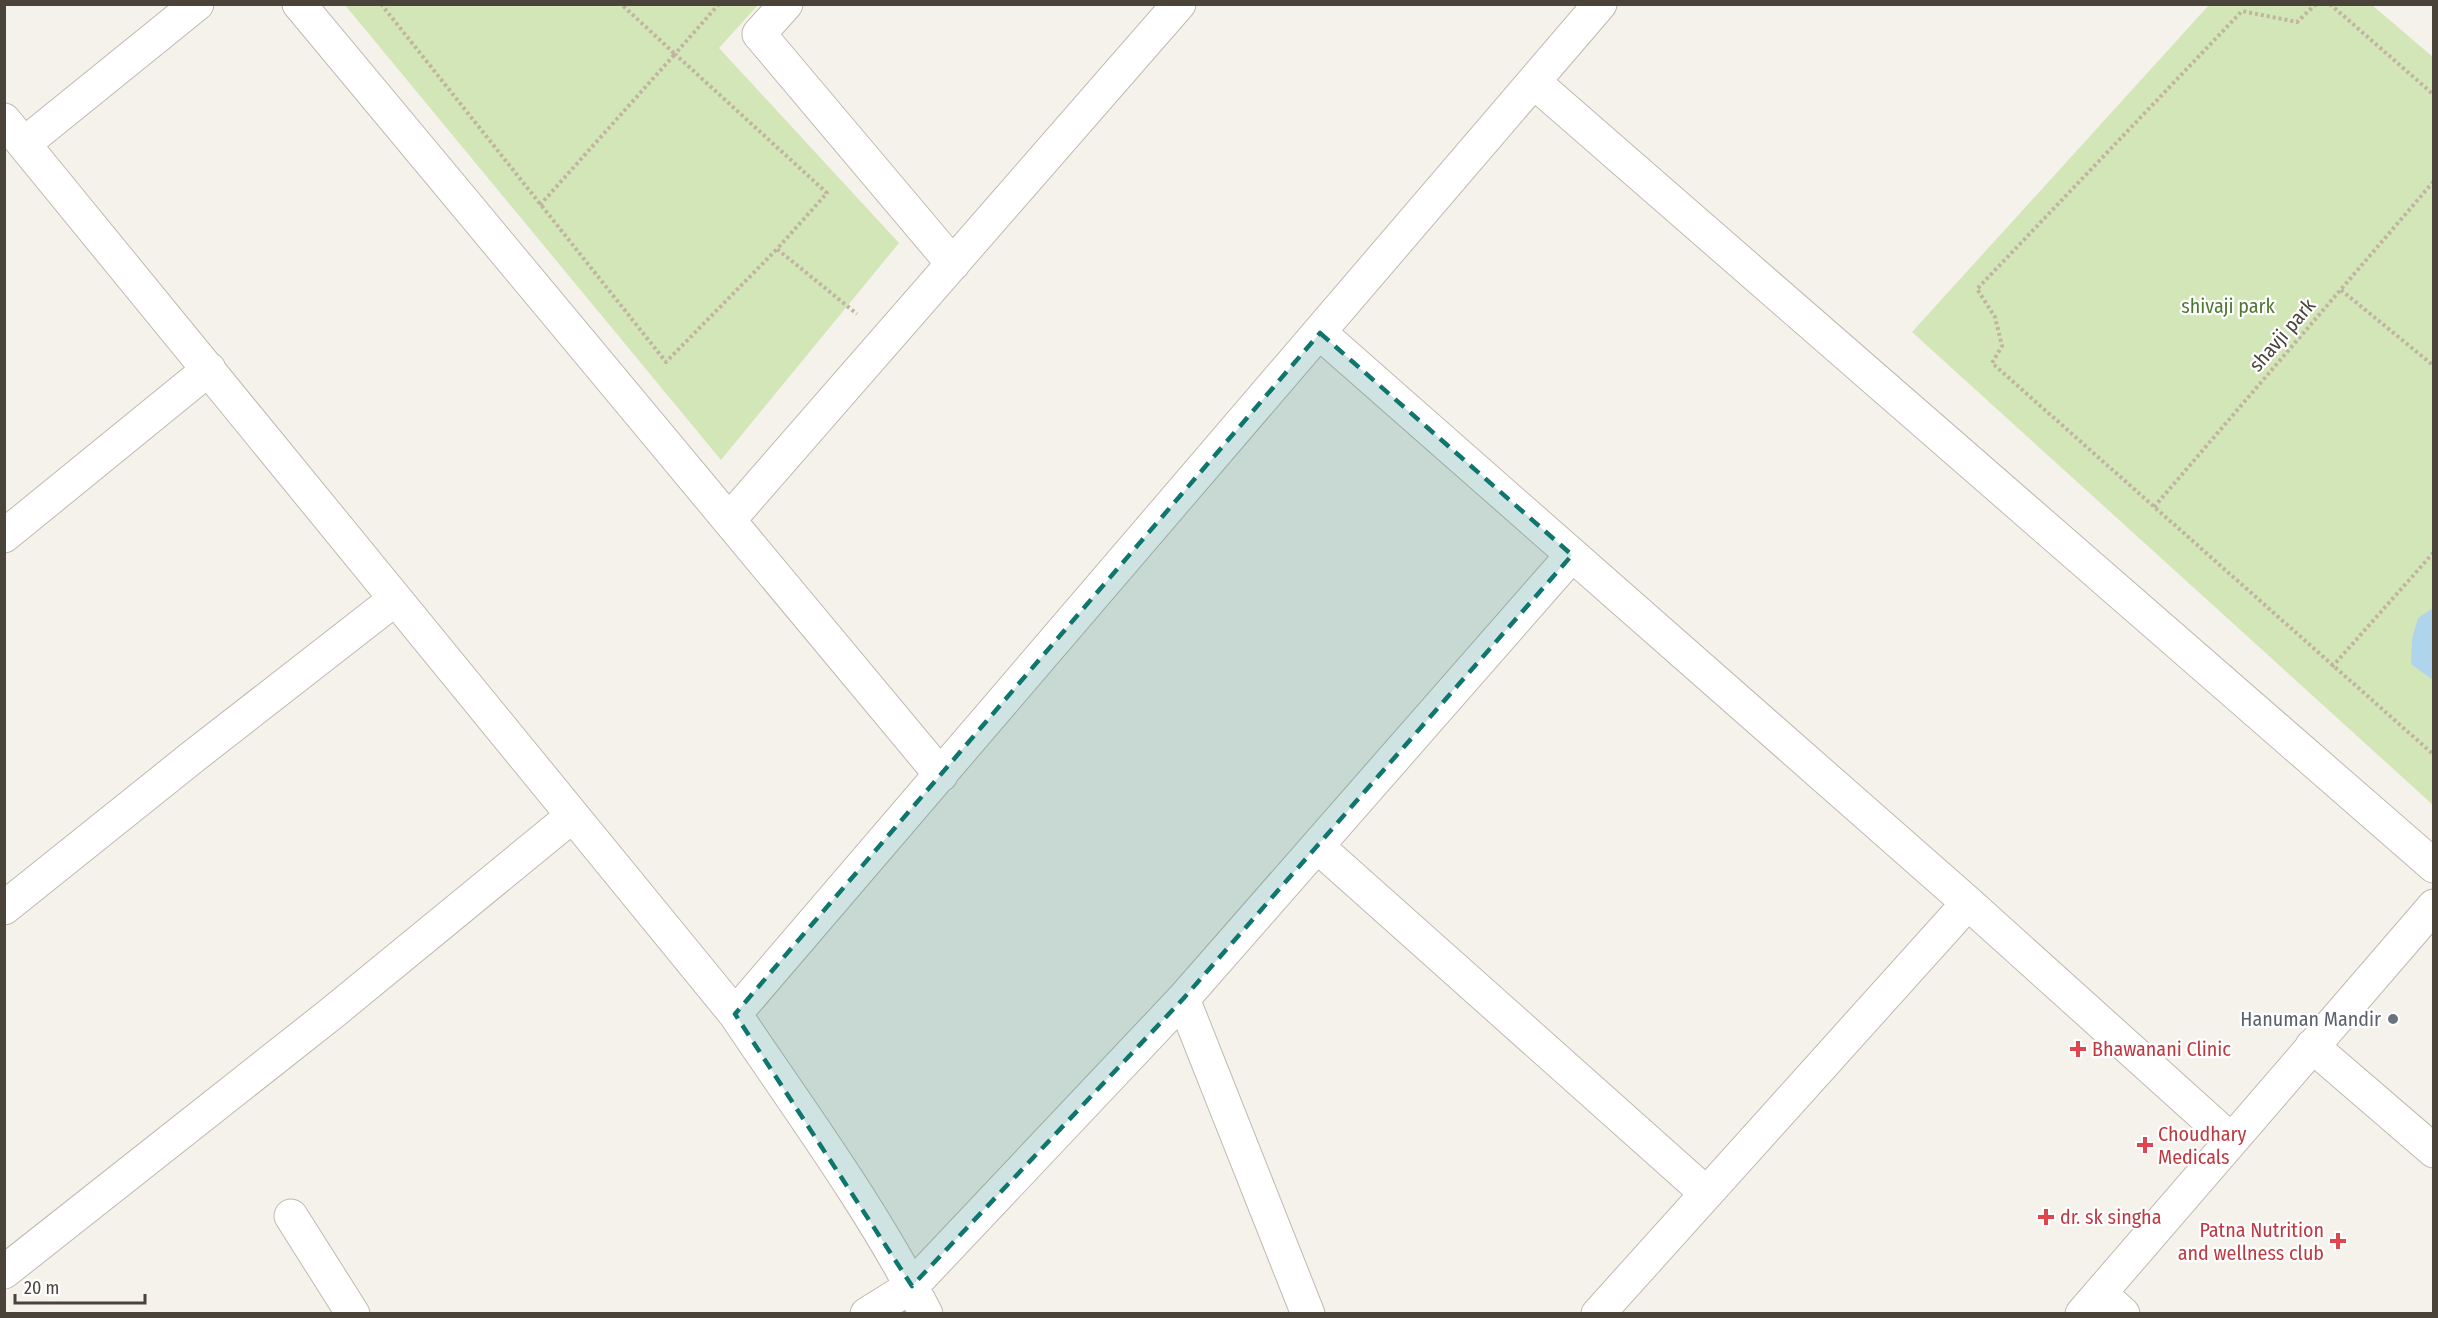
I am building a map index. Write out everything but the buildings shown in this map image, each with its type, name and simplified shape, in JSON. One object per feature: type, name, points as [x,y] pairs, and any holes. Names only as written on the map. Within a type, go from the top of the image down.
[{"type":"street","points":[[197,4],[14,132],[394,600],[735,1014],[828,1151],[919,1300]]},
{"type":"street","points":[[299,4],[940,775]]},
{"type":"street","points":[[786,4],[759,34],[952,264]]},
{"type":"street","points":[[729,520],[1179,4]]},
{"type":"street","points":[[735,1014],[1600,4]]},
{"type":"street","points":[[1534,82],[2433,867]]},
{"type":"street","points":[[1320,333],[1968,903],[2230,1140]]},
{"type":"street","points":[[4,536],[208,369]]},
{"type":"street","points":[[867,1314],[919,1300],[1572,555]]},
{"type":"street","points":[[4,908],[189,759],[394,600]]},
{"type":"street","points":[[4,1272],[313,1028],[572,817]]},
{"type":"street","points":[[1317,846],[1706,1193]]},
{"type":"street","points":[[1598,1314],[1968,903]]},
{"type":"street","points":[[2102,1307],[2230,1140],[2433,906]]},
{"type":"street","points":[[1183,999],[1308,1314]]},
{"type":"street","points":[[2312,1046],[2433,1151]]},
{"type":"street","points":[[291,1216],[353,1314]]},
{"type":"path","points":[[381,4],[666,362],[777,249],[827,193],[621,4]]},
{"type":"path","points":[[540,205],[719,4]]},
{"type":"path","points":[[2316,4],[2297,22],[2272,19],[2242,11],[1977,289],[1995,317],[2002,346],[1992,363],[2433,755]]},
{"type":"path","points":[[2330,4],[2433,94]]},
{"type":"path","name":"shavji park","points":[[2154,507],[2433,182]]},
{"type":"path","points":[[777,249],[887,339]]},
{"type":"path","points":[[2341,290],[2433,366]]},
{"type":"path","points":[[2332,667],[2433,552]]},
{"type":"highlighted area","points":[[1320,333],[1572,555],[1183,999],[912,1286],[735,1014]]},
{"type":"green space","points":[[345,5],[758,5],[719,48],[899,243],[721,460]]},
{"type":"green space","name":"shivaji park","points":[[2209,5],[2372,5],[2433,57],[2433,805],[1912,332]]},
{"type":"water","points":[[2433,608],[2433,680],[2411,664],[2412,639],[2418,618]]},
{"type":"place","name":"Hanuman Mandir","points":[[2393,1019]]},
{"type":"place","name":"Bhawanani Clinic","points":[[2078,1049]]},
{"type":"place","name":"Choudhary Medicals","points":[[2145,1145]]},
{"type":"place","name":"dr. sk singha","points":[[2046,1217]]},
{"type":"place","name":"Patna Nutrition and wellness club","points":[[2338,1241]]}]
